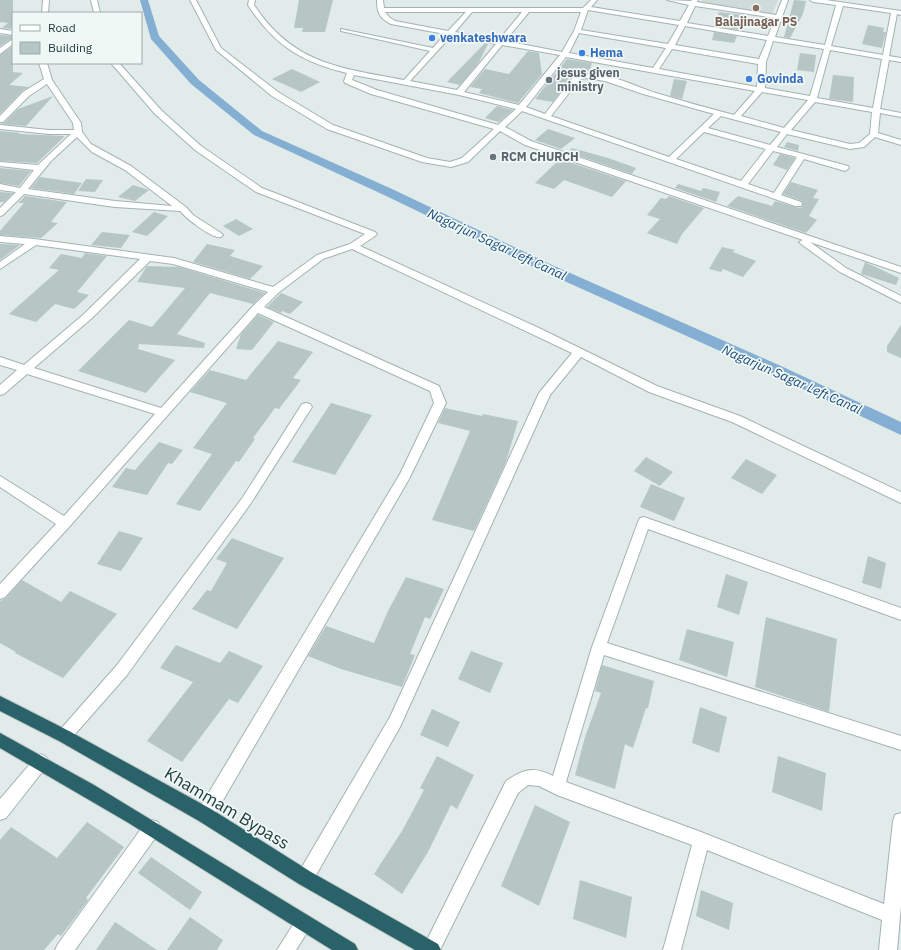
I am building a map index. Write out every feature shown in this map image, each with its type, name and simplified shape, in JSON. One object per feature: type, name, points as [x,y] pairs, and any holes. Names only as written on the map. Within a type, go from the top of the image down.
[{"type":"highway","name":"Khammam Bypass","points":[[0,703],[64,736],[205,815],[304,878],[431,950]]},
{"type":"highway","points":[[0,740],[41,762],[152,828],[349,950]]},
{"type":"street","points":[[45,12],[46,0]]},
{"type":"street","points":[[94,0],[96,12]]},
{"type":"street","points":[[193,0],[218,49],[275,94],[330,127],[425,160],[451,165],[465,160],[521,108],[564,55],[586,9],[594,0]]},
{"type":"street","points":[[252,0],[251,5],[260,20],[281,42],[298,55],[318,64],[459,93],[521,108],[798,204]]},
{"type":"street","points":[[380,0],[380,10],[383,16],[393,23],[901,115]]},
{"type":"street","points":[[670,0],[694,2],[778,17]]},
{"type":"street","points":[[735,118],[761,89],[762,62],[785,0]]},
{"type":"street","points":[[546,117],[578,77],[601,77],[639,90],[735,118],[852,147],[863,145],[874,134],[876,110],[897,12],[814,0]]},
{"type":"street","points":[[654,71],[670,46],[694,2]]},
{"type":"street","points":[[743,185],[771,148],[813,99],[826,48],[840,4]]},
{"type":"street","points":[[380,10],[470,11],[586,9],[901,60]]},
{"type":"street","points":[[459,93],[527,10]]},
{"type":"street","points":[[405,83],[470,11]]},
{"type":"street","points":[[343,30],[434,50]]},
{"type":"street","points":[[577,30],[762,62]]},
{"type":"street","points":[[0,31],[12,33]]},
{"type":"street","points":[[0,52],[12,41]]},
{"type":"street","points":[[43,64],[48,80],[77,123],[78,132],[84,143],[100,154],[126,166],[183,209],[190,217],[218,235]]},
{"type":"street","points":[[0,593],[66,523],[257,308],[275,291],[320,257],[353,246],[372,234],[259,190],[198,148],[158,112],[117,64]]},
{"type":"street","points":[[351,72],[348,81],[374,92],[500,128],[528,143],[901,270]]},
{"type":"street","points":[[0,120],[26,94],[48,80]]},
{"type":"street","points":[[670,160],[719,113]]},
{"type":"street","points":[[0,127],[49,132],[78,132]]},
{"type":"street","points":[[704,129],[845,168]]},
{"type":"street","points":[[0,213],[22,191],[39,168],[78,132]]},
{"type":"street","points":[[874,134],[901,143]]},
{"type":"street","points":[[776,196],[802,157]]},
{"type":"street","points":[[0,164],[39,168]]},
{"type":"street","points":[[0,187],[115,204],[183,209]]},
{"type":"street","points":[[793,234],[844,270],[901,300]]},
{"type":"street","points":[[0,239],[34,242],[174,261],[275,291]]},
{"type":"street","points":[[0,266],[34,242]]},
{"type":"street","points":[[353,246],[537,331],[653,390],[736,420],[901,498]]},
{"type":"street","points":[[0,391],[88,316],[147,258]]},
{"type":"street","points":[[205,815],[405,476],[440,403],[435,389],[257,308]]},
{"type":"street","points":[[304,878],[395,722],[545,393],[579,352]]},
{"type":"street","points":[[0,361],[164,413]]},
{"type":"street","points":[[64,736],[132,657],[248,500],[306,407]]},
{"type":"street","points":[[0,481],[66,523]]},
{"type":"street","points":[[557,787],[598,647],[644,522],[901,614]]},
{"type":"street","points":[[598,647],[901,743]]},
{"type":"street","points":[[0,812],[41,762]]},
{"type":"street","points":[[431,950],[512,787],[522,779],[536,776],[557,787],[701,840],[891,915]]},
{"type":"street","points":[[888,950],[901,821]]},
{"type":"street","points":[[64,950],[152,828]]},
{"type":"street","points":[[672,950],[701,840]]},
{"type":"street","points":[[286,950],[304,923]]},
{"type":"shaded area","name":"Balajinagar PS","points":[[702,0],[778,0],[772,14],[701,2]]},
{"type":"building","points":[[0,0],[13,0],[12,29],[2,28],[8,23],[0,22]]},
{"type":"building","points":[[299,0],[333,0],[325,32],[302,32],[303,28],[294,28]]},
{"type":"building","points":[[794,0],[806,1],[803,14],[790,38],[784,37]]},
{"type":"building","points":[[719,12],[744,15],[743,24],[740,30],[715,26]]},
{"type":"building","points":[[868,25],[884,28],[883,32],[886,32],[882,48],[862,44]]},
{"type":"building","points":[[714,32],[737,36],[734,43],[712,40]]},
{"type":"building","points":[[0,35],[12,36],[12,39],[0,46]]},
{"type":"building","points":[[485,43],[488,44],[479,62],[460,85],[447,82]]},
{"type":"building","points":[[12,47],[13,72],[23,73],[9,85],[29,87],[22,91],[0,114],[0,55]]},
{"type":"building","points":[[528,51],[539,53],[542,74],[518,103],[479,93],[482,89],[470,87],[485,69],[509,74]]},
{"type":"building","points":[[800,53],[816,55],[814,72],[797,70]]},
{"type":"building","points":[[567,59],[592,63],[589,72],[574,74],[553,102],[535,99]]},
{"type":"building","points":[[292,69],[320,82],[301,92],[272,79]]},
{"type":"building","points":[[833,75],[854,77],[853,102],[829,99]]},
{"type":"building","points":[[674,79],[687,81],[682,99],[670,96]]},
{"type":"building","points":[[53,96],[26,126],[0,124],[4,123],[18,109]]},
{"type":"building","points":[[497,106],[513,110],[499,122],[485,118]]},
{"type":"building","points":[[548,129],[575,138],[561,149],[535,140]]},
{"type":"building","points":[[0,131],[20,133],[19,134],[65,136],[37,163],[0,161]]},
{"type":"building","points":[[787,142],[799,145],[798,151],[784,147]]},
{"type":"building","points":[[572,148],[636,168],[632,174],[568,152]]},
{"type":"building","points":[[780,154],[795,158],[787,170],[773,165]]},
{"type":"building","points":[[560,159],[626,181],[612,197],[564,180],[554,189],[535,183]]},
{"type":"building","points":[[0,168],[31,171],[19,186],[0,183]]},
{"type":"building","points":[[40,177],[82,183],[74,194],[31,188]]},
{"type":"building","points":[[86,179],[103,180],[95,192],[78,191]]},
{"type":"building","points":[[791,182],[818,190],[813,198],[819,199],[809,216],[817,220],[806,233],[727,206],[738,196],[772,206],[775,201],[801,208],[803,205],[802,201],[783,194]]},
{"type":"building","points":[[678,184],[701,191],[703,188],[720,192],[716,202],[675,188]]},
{"type":"building","points":[[133,185],[149,190],[135,201],[118,197]]},
{"type":"building","points":[[0,192],[13,193],[4,202],[0,202]]},
{"type":"building","points":[[25,196],[67,202],[51,222],[58,223],[41,238],[0,235],[0,231],[24,203],[18,203]]},
{"type":"building","points":[[669,196],[704,208],[682,234],[677,244],[647,233],[660,219],[647,215],[661,198],[666,199]]},
{"type":"building","points":[[154,212],[168,216],[147,236],[132,232]]},
{"type":"building","points":[[236,219],[253,229],[239,236],[223,226]]},
{"type":"building","points":[[102,232],[130,235],[121,248],[91,245]]},
{"type":"building","points":[[0,244],[20,245],[0,260]]},
{"type":"building","points":[[207,244],[235,250],[230,256],[263,266],[250,279],[193,262]]},
{"type":"building","points":[[722,247],[735,250],[733,252],[756,261],[743,277],[723,269],[721,272],[709,269]]},
{"type":"building","points":[[85,253],[107,256],[77,292],[89,295],[74,309],[55,304],[36,322],[9,314],[59,270],[49,268],[61,254],[82,258]]},
{"type":"building","points":[[865,262],[899,278],[896,285],[861,274]]},
{"type":"building","points":[[147,266],[179,267],[265,293],[253,304],[210,293],[177,334],[205,343],[204,348],[139,344],[138,349],[175,360],[146,393],[78,371],[129,320],[152,327],[185,288],[137,282]]},
{"type":"building","points":[[281,293],[303,302],[290,314],[282,311],[281,313],[267,307]]},
{"type":"building","points":[[258,315],[274,322],[252,350],[236,349],[241,334]]},
{"type":"building","points":[[901,325],[901,358],[887,352],[887,346]]},
{"type":"building","points":[[278,341],[313,352],[293,378],[301,380],[279,409],[275,408],[253,438],[255,439],[239,462],[236,461],[200,511],[176,504],[212,454],[193,448],[227,403],[190,392],[210,370],[246,380]]},
{"type":"building","points":[[331,403],[372,415],[335,475],[292,462]]},
{"type":"building","points":[[445,408],[482,416],[483,414],[518,421],[506,462],[474,531],[432,520],[470,431],[438,423]]},
{"type":"building","points":[[159,442],[183,450],[172,464],[168,463],[147,495],[112,487],[126,468],[135,470]]},
{"type":"building","points":[[646,457],[673,472],[660,486],[634,471]]},
{"type":"building","points":[[746,459],[777,475],[762,494],[731,478]]},
{"type":"building","points":[[651,484],[685,498],[674,521],[640,507]]},
{"type":"building","points":[[119,531],[143,538],[121,571],[97,564]]},
{"type":"building","points":[[232,538],[284,558],[237,629],[192,609],[207,590],[211,591],[227,563],[216,559]]},
{"type":"building","points":[[868,556],[886,563],[881,589],[862,583]]},
{"type":"building","points":[[726,574],[748,582],[739,615],[717,607]]},
{"type":"building","points":[[406,577],[444,589],[430,619],[425,617],[410,654],[415,655],[402,687],[341,669],[308,656],[326,626],[374,643],[388,611]]},
{"type":"building","points":[[22,580],[61,602],[70,591],[117,614],[63,678],[15,653],[16,652],[0,643],[0,601],[6,598]]},
{"type":"building","points":[[766,617],[837,639],[829,712],[755,687]]},
{"type":"building","points":[[687,629],[734,642],[727,677],[679,660]]},
{"type":"building","points":[[176,645],[220,663],[229,651],[263,666],[238,703],[229,699],[182,762],[147,741],[193,682],[160,668]]},
{"type":"building","points":[[471,651],[503,663],[490,693],[458,679]]},
{"type":"building","points":[[602,665],[654,681],[648,708],[646,708],[633,748],[625,744],[615,789],[575,775],[585,737],[601,693],[595,691]]},
{"type":"building","points":[[700,707],[727,717],[719,753],[692,743]]},
{"type":"building","points":[[432,709],[460,722],[448,747],[420,735]]},
{"type":"building","points":[[437,756],[474,775],[457,809],[451,805],[428,852],[402,894],[374,874],[402,831],[424,790],[420,788]]},
{"type":"building","points":[[778,756],[826,773],[822,811],[772,792]]},
{"type":"building","points":[[535,805],[570,822],[539,906],[501,886]]},
{"type":"building","points":[[87,822],[124,847],[86,898],[88,900],[61,936],[58,934],[44,950],[0,950],[0,840],[11,827],[57,858]]},
{"type":"building","points":[[151,857],[202,892],[190,910],[138,873]]},
{"type":"building","points":[[580,880],[632,897],[626,938],[573,919]]},
{"type":"building","points":[[701,890],[733,903],[729,930],[696,916]]},
{"type":"building","points":[[190,917],[223,940],[217,950],[167,950]]},
{"type":"building","points":[[115,922],[157,950],[96,950]]},
{"type":"waterway","name":"Nagarjun Sagar Left Canal","points":[[144,0],[154,37],[195,82],[258,133],[388,192],[547,268],[776,370],[901,429]]},
{"type":"place","name":"Balajinagar PS","points":[[756,8]]},
{"type":"place","name":"venkateshwara","points":[[432,38]]},
{"type":"place","name":"Hema","points":[[582,53]]},
{"type":"place","name":"Govinda","points":[[749,79]]},
{"type":"place","name":"jesus given ministry","points":[[549,80]]},
{"type":"place","name":"RCM CHURCH","points":[[493,157]]}]
